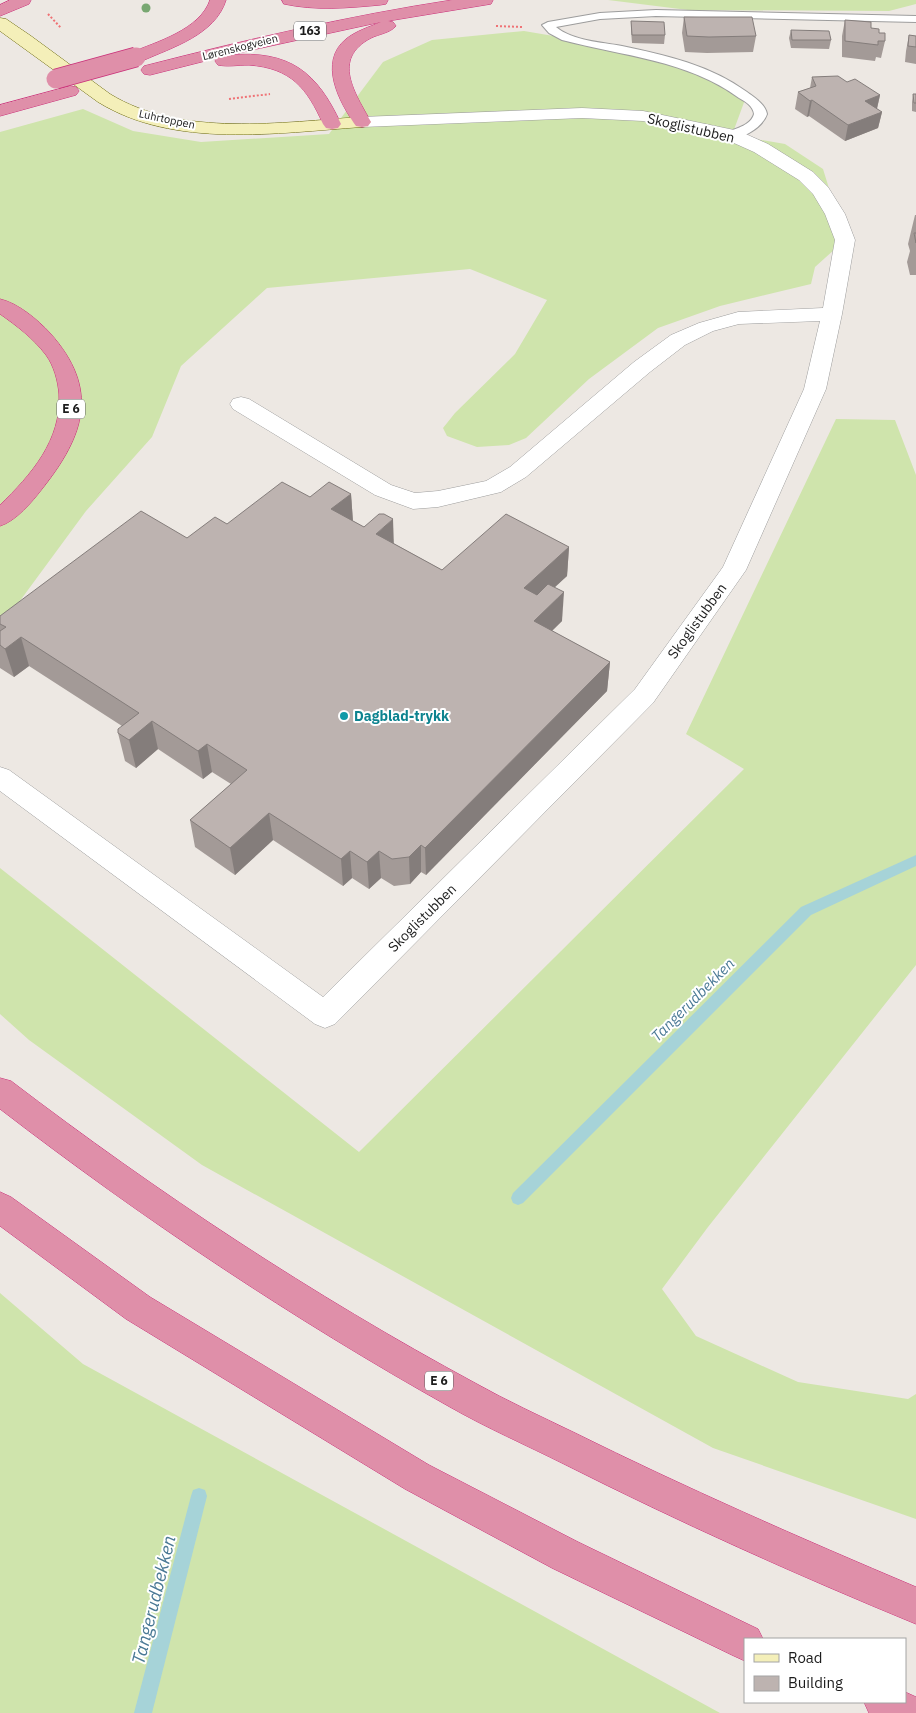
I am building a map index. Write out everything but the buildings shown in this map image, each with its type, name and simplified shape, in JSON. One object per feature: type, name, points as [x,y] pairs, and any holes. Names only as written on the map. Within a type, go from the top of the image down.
[{"type":"highway","points":[[0,10],[24,0]]},
{"type":"highway","points":[[136,57],[201,25],[214,13],[218,0]]},
{"type":"highway","points":[[290,0],[307,3],[334,3],[380,0]]},
{"type":"highway","name":"Lørenskogveien","points":[[8,92],[136,57],[250,32],[416,0]]},
{"type":"highway","points":[[362,122],[340,78],[339,67],[346,48],[358,38],[374,30],[478,1]]},
{"type":"highway","name":"Lørenskogveien","points":[[0,111],[256,42],[350,23],[478,1]]},
{"type":"highway","points":[[150,70],[240,58],[274,64],[286,68],[311,85],[332,124]]},
{"type":"highway","name":"E 6","points":[[0,305],[35,328],[51,347],[62,363],[70,384],[72,404],[70,421],[64,439],[54,457],[29,490],[0,518]]},
{"type":"highway","name":"E 6","points":[[0,1090],[75,1149],[198,1235],[317,1310],[466,1397],[637,1482],[776,1546],[916,1606]]},
{"type":"highway","points":[[0,1207],[138,1308],[418,1477],[566,1555],[744,1642]]},
{"type":"highway","points":[[885,1703],[909,1713]]},
{"type":"street","name":"Luhrtoppen","points":[[0,23],[99,94],[119,106],[139,114],[188,125],[217,127],[362,122]]},
{"type":"street","name":"Skoglistubben","points":[[0,777],[325,1015],[650,688],[734,570],[815,389],[832,314],[845,240],[835,214],[821,191],[806,176],[761,148],[732,135],[669,120],[614,114],[553,113],[362,122]]},
{"type":"street","points":[[241,404],[383,490],[413,501],[438,499],[493,486],[518,472],[642,367],[678,340],[706,327],[738,318],[832,314]]},
{"type":"lane","points":[[732,135],[756,123],[760,119],[761,114],[758,107],[725,81],[690,68],[566,38],[553,31],[548,25],[600,16],[648,13],[916,19]]},
{"type":"path","points":[[493,26],[548,25]]},
{"type":"green space","points":[[608,0],[916,0],[916,4],[889,11],[688,10]]},
{"type":"green space","points":[[524,31],[583,41],[709,73],[746,97],[732,135],[785,144],[823,169],[845,240],[815,267],[811,284],[720,306],[658,328],[589,379],[526,438],[509,445],[477,447],[447,436],[443,428],[455,413],[515,354],[547,300],[470,269],[267,288],[181,366],[152,437],[86,511],[0,628],[0,132],[83,109],[133,131],[201,142],[329,134],[383,62],[432,40]]},
{"type":"green space","points":[[836,419],[895,420],[916,475],[916,965],[708,1227],[662,1289],[696,1336],[798,1382],[908,1399],[916,1394],[916,1519],[713,1448],[202,1165],[29,1040],[0,1014],[0,868],[359,1152],[744,769],[686,734]]},
{"type":"green space","points":[[0,1293],[83,1364],[720,1713],[0,1713]]},
{"type":"waterway","name":"Tangerudbekken","points":[[518,1198],[806,911],[916,860]]},
{"type":"waterway","name":"Tangerudbekken","points":[[143,1713],[199,1496]]},
{"type":"place","name":"Dagblad-trykk","points":[[344,716]]}]
